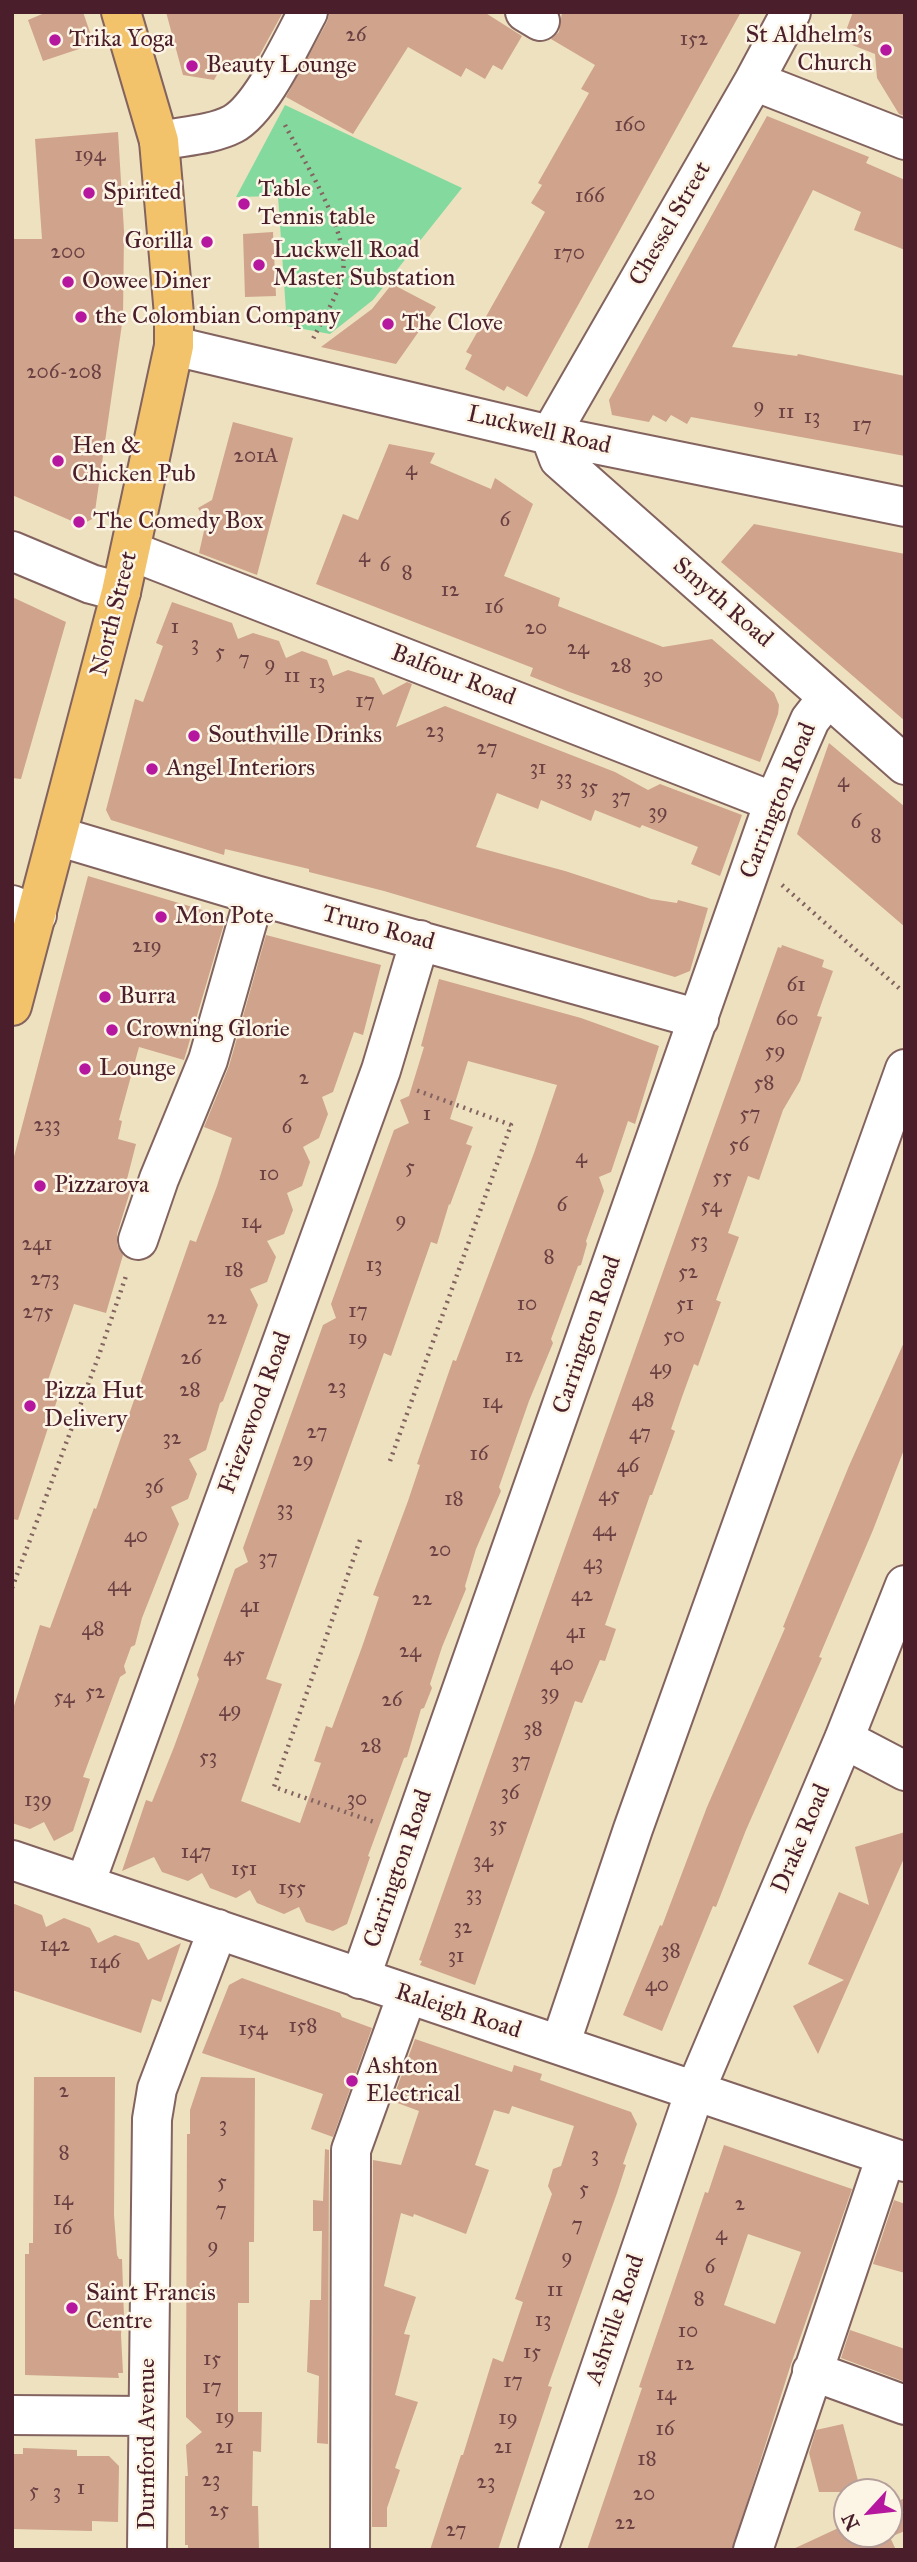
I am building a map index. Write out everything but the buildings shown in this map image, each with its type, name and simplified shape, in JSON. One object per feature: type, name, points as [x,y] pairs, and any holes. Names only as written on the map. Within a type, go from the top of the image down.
[{"type":"main road","name":"North Street","points":[[12,1006],[24,910],[57,836],[131,551],[174,346],[173,302],[159,141],[121,12]]},
{"type":"street","points":[[159,141],[234,123],[248,111],[266,87],[309,12]]},
{"type":"street","name":"Chessel Street","points":[[550,435],[754,82],[791,12]]},
{"type":"street","points":[[754,82],[905,141]]},
{"type":"street","name":"Luckwell Road","points":[[174,346],[550,435],[905,507]]},
{"type":"street","name":"Smyth Road","points":[[550,435],[559,459],[905,765]]},
{"type":"street","points":[[12,551],[91,584],[121,592]]},
{"type":"street","name":"Balfour Road","points":[[131,551],[774,802]]},
{"type":"street","name":"Carrington Road","points":[[360,1979],[774,802],[810,720],[828,697]]},
{"type":"street","name":"Truro Road","points":[[57,836],[255,895],[699,1020]]},
{"type":"street","points":[[138,1240],[159,1179],[208,1060],[255,895]]},
{"type":"street","name":"Friezewood Road","points":[[85,1884],[381,1070],[419,940]]},
{"type":"street","points":[[560,2045],[633,1829],[905,1069]]},
{"type":"street","name":"Drake Road","points":[[695,2091],[844,1739],[905,1585]]},
{"type":"street","points":[[844,1739],[905,1771]]},
{"type":"street","name":"Raleigh Road","points":[[12,1860],[895,2159]]},
{"type":"street","name":"Durnford Avenue","points":[[147,2550],[153,2105],[218,1929]]},
{"type":"street","points":[[350,2550],[351,2150],[407,1995]]},
{"type":"street","name":"Ashville Road","points":[[538,2550],[695,2091]]},
{"type":"street","points":[[753,2550],[812,2371],[895,2159]]},
{"type":"street","points":[[812,2371],[905,2405]]},
{"type":"street","points":[[12,2415],[147,2416]]},
{"type":"path","points":[[266,87],[338,230],[344,251],[342,275],[320,325]]},
{"type":"path","points":[[778,882],[900,989]]},
{"type":"path","points":[[390,1461],[511,1125],[409,1087]]},
{"type":"path","points":[[12,1588],[99,1355],[138,1240]]},
{"type":"path","points":[[360,1540],[274,1787],[386,1826]]},
{"type":"green space","points":[[285,105],[462,188],[373,300],[330,334],[287,326],[278,196],[236,197]]},
{"type":"place","name":"Trika Yoga","points":[[55,40]]},
{"type":"place","name":"St Aldhelm's Church","points":[[886,50]]},
{"type":"place","name":"Beauty Lounge","points":[[192,66]]},
{"type":"place","name":"Spirited","points":[[89,193]]},
{"type":"place","name":"Table Tennis table","points":[[244,204]]},
{"type":"place","name":"Gorilla","points":[[207,242]]},
{"type":"place","name":"Luckwell Road Master Substation","points":[[259,265]]},
{"type":"place","name":"Oowee Diner","points":[[68,282]]},
{"type":"place","name":"the Colombian Company","points":[[81,317]]},
{"type":"place","name":"The Clove","points":[[388,324]]},
{"type":"place","name":"Hen & Chicken Pub","points":[[58,461]]},
{"type":"place","name":"The Comedy Box","points":[[79,522]]},
{"type":"place","name":"Southville Drinks","points":[[194,736]]},
{"type":"place","name":"Angel Interiors","points":[[152,769]]},
{"type":"place","name":"Mon Pote","points":[[161,917]]},
{"type":"place","name":"Burra","points":[[105,997]]},
{"type":"place","name":"Crowning Glorie","points":[[112,1030]]},
{"type":"place","name":"Lounge","points":[[85,1069]]},
{"type":"place","name":"Pizzarova","points":[[40,1186]]},
{"type":"place","name":"Pizza Hut Delivery","points":[[30,1406]]},
{"type":"place","name":"Ashton Electrical","points":[[352,2081]]},
{"type":"place","name":"Saint Francis Centre","points":[[72,2308]]}]
